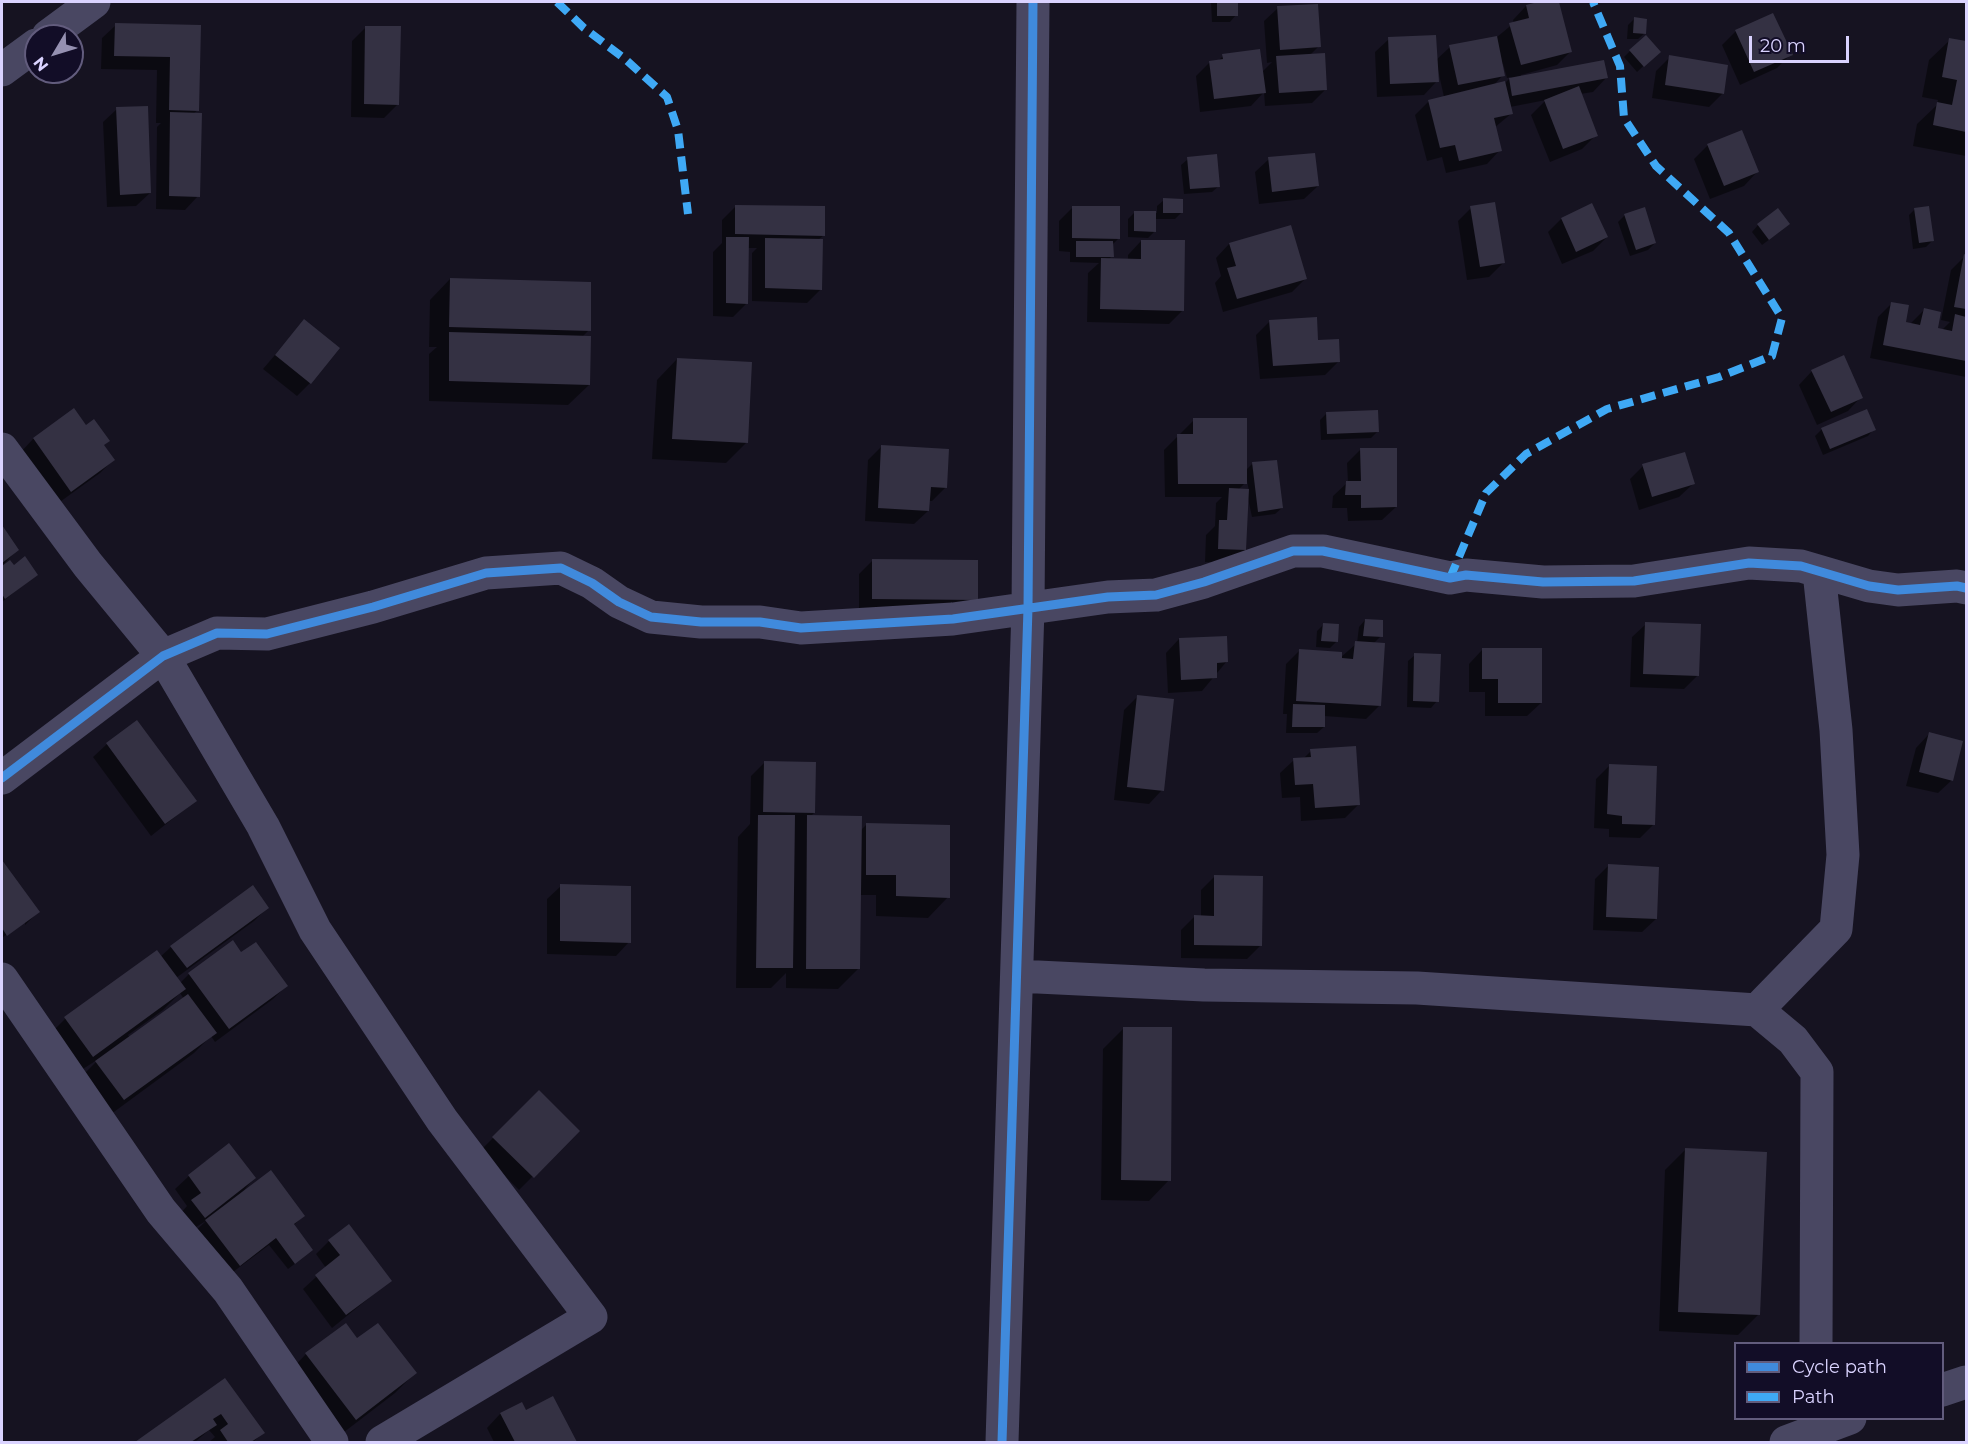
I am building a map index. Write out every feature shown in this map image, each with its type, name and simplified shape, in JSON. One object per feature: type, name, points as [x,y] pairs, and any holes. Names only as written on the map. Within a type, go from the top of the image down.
[{"type":"street","points":[[64,24],[94,2]]},
{"type":"street","points":[[1002,1443],[1028,608],[1033,2]]},
{"type":"street","points":[[2,70],[24,54]]},
{"type":"street","points":[[2,449],[88,565],[163,656],[262,826],[315,930],[442,1120],[591,1317],[382,1443]]},
{"type":"street","points":[[2,778],[163,656],[217,633],[267,634],[419,594],[486,573],[561,568],[592,584],[619,602],[651,617],[701,622],[760,622],[801,628],[953,619],[1156,594],[1204,582],[1293,551],[1323,551],[1450,578],[1466,575],[1543,582],[1634,580],[1749,563],[1801,566],[1869,586],[1898,590],[1957,586],[1966,588]]},
{"type":"street","points":[[1757,1010],[1836,929],[1843,855],[1836,730],[1819,572]]},
{"type":"street","points":[[1017,976],[1203,985],[1418,988],[1757,1010],[1792,1040],[1817,1072],[1816,1342]]},
{"type":"street","points":[[2,980],[161,1211],[228,1290],[332,1443]]},
{"type":"street","points":[[1944,1389],[1966,1382]]},
{"type":"street","points":[[1786,1443],[1847,1420]]},
{"type":"building","points":[[1217,2],[1238,2],[1238,16],[1217,16]]},
{"type":"building","points":[[1538,2],[1559,2],[1572,52],[1521,65],[1509,23],[1529,18],[1526,5]]},
{"type":"building","points":[[1318,4],[1321,47],[1280,50],[1277,6]]},
{"type":"building","points":[[1773,13],[1793,55],[1754,72],[1735,30]]},
{"type":"building","points":[[1634,17],[1647,19],[1646,34],[1633,33]]},
{"type":"building","points":[[115,23],[201,25],[199,111],[169,110],[170,57],[114,56]]},
{"type":"building","points":[[365,26],[401,26],[399,105],[364,104]]},
{"type":"building","points":[[1436,35],[1439,82],[1390,84],[1388,37]]},
{"type":"building","points":[[1646,35],[1661,52],[1644,67],[1629,50]]},
{"type":"building","points":[[1497,36],[1505,76],[1458,85],[1449,45]]},
{"type":"building","points":[[1949,38],[1966,41],[1966,132],[1933,125],[1937,102],[1952,105],[1957,80],[1942,77]]},
{"type":"building","points":[[1260,49],[1266,93],[1214,99],[1209,61],[1223,59],[1222,54]]},
{"type":"building","points":[[1325,53],[1327,90],[1279,93],[1276,56]]},
{"type":"building","points":[[1669,55],[1728,65],[1724,94],[1665,85]]},
{"type":"building","points":[[1604,60],[1608,78],[1512,96],[1509,78]]},
{"type":"building","points":[[1505,81],[1513,114],[1494,118],[1502,151],[1459,161],[1455,145],[1440,148],[1428,100]]},
{"type":"building","points":[[1579,86],[1598,136],[1563,149],[1544,100]]},
{"type":"building","points":[[148,106],[151,193],[120,195],[116,107]]},
{"type":"building","points":[[170,112],[202,113],[200,197],[169,196]]},
{"type":"building","points":[[1742,130],[1759,172],[1724,186],[1707,144]]},
{"type":"building","points":[[1315,153],[1319,186],[1272,192],[1268,157]]},
{"type":"building","points":[[1217,154],[1220,187],[1190,189],[1187,157]]},
{"type":"building","points":[[1163,198],[1183,199],[1183,213],[1163,213]]},
{"type":"building","points":[[1495,202],[1505,263],[1480,267],[1470,206]]},
{"type":"building","points":[[1592,203],[1608,237],[1576,252],[1561,218]]},
{"type":"building","points":[[735,205],[825,206],[825,236],[735,234]]},
{"type":"building","points":[[1072,206],[1120,206],[1120,239],[1072,238]]},
{"type":"building","points":[[1929,206],[1934,241],[1919,243],[1914,208]]},
{"type":"building","points":[[1645,207],[1656,243],[1636,250],[1624,214]]},
{"type":"building","points":[[1778,208],[1790,224],[1769,240],[1757,224]]},
{"type":"building","points":[[1134,211],[1156,211],[1156,232],[1134,231]]},
{"type":"building","points":[[1291,225],[1307,279],[1237,299],[1227,268],[1236,266],[1229,243]]},
{"type":"building","points":[[726,237],[749,237],[748,304],[726,303]]},
{"type":"building","points":[[765,238],[823,239],[822,290],[765,288]]},
{"type":"building","points":[[1141,240],[1185,240],[1184,311],[1100,309],[1101,258],[1141,259]]},
{"type":"building","points":[[1076,241],[1113,241],[1114,257],[1076,257]]},
{"type":"building","points":[[1964,254],[1966,255],[1966,309],[1954,307]]},
{"type":"building","points":[[450,278],[591,282],[591,331],[449,327]]},
{"type":"building","points":[[1891,302],[1909,305],[1906,322],[1920,325],[1924,308],[1941,312],[1938,328],[1952,331],[1955,314],[1966,317],[1966,361],[1883,345]]},
{"type":"building","points":[[1317,317],[1318,340],[1339,339],[1340,362],[1273,366],[1269,320]]},
{"type":"building","points":[[304,319],[340,348],[311,384],[275,355]]},
{"type":"building","points":[[449,332],[591,336],[590,385],[449,381]]},
{"type":"building","points":[[1844,355],[1863,398],[1831,412],[1811,370]]},
{"type":"building","points":[[677,358],[752,362],[748,443],[672,439]]},
{"type":"building","points":[[74,408],[86,425],[94,419],[110,441],[104,445],[115,460],[71,492],[33,438]]},
{"type":"building","points":[[1867,409],[1876,430],[1830,449],[1821,428]]},
{"type":"building","points":[[1378,410],[1379,432],[1327,434],[1326,412]]},
{"type":"building","points":[[1193,418],[1247,418],[1247,484],[1178,484],[1177,434],[1193,434]]},
{"type":"building","points":[[881,445],[949,449],[947,488],[931,487],[929,511],[878,508]]},
{"type":"building","points":[[1360,448],[1397,448],[1397,507],[1361,508],[1361,495],[1345,495],[1346,481],[1361,481]]},
{"type":"building","points":[[1685,452],[1695,484],[1652,497],[1642,464]]},
{"type":"building","points":[[1277,460],[1283,508],[1258,512],[1252,462]]},
{"type":"building","points":[[1229,488],[1249,489],[1246,550],[1218,549],[1219,520],[1227,520]]},
{"type":"building","points":[[2,525],[19,550],[2,563]]},
{"type":"building","points":[[25,556],[38,575],[5,599],[2,594],[2,566],[10,560],[14,565]]},
{"type":"building","points":[[872,559],[978,560],[978,600],[872,599]]},
{"type":"building","points":[[1365,619],[1383,620],[1383,637],[1363,636]]},
{"type":"building","points":[[1645,622],[1701,624],[1699,676],[1643,674]]},
{"type":"building","points":[[1323,623],[1339,624],[1338,642],[1321,641]]},
{"type":"building","points":[[1227,636],[1228,662],[1217,663],[1217,678],[1181,680],[1179,638]]},
{"type":"building","points":[[1355,641],[1385,643],[1381,706],[1296,701],[1299,649],[1342,652],[1342,658],[1353,659]]},
{"type":"building","points":[[1482,648],[1542,648],[1542,703],[1498,703],[1498,679],[1482,679]]},
{"type":"building","points":[[1414,653],[1441,654],[1439,702],[1413,701]]},
{"type":"building","points":[[1137,695],[1174,699],[1164,791],[1127,787]]},
{"type":"building","points":[[1293,704],[1325,705],[1325,727],[1292,727]]},
{"type":"building","points":[[137,720],[197,801],[165,824],[106,743]]},
{"type":"building","points":[[1929,732],[1963,741],[1953,781],[1919,772]]},
{"type":"building","points":[[1356,746],[1360,805],[1315,808],[1313,784],[1295,785],[1293,758],[1311,757],[1310,749]]},
{"type":"building","points":[[764,761],[816,762],[815,813],[763,812]]},
{"type":"building","points":[[1609,764],[1657,766],[1655,825],[1622,824],[1622,816],[1607,814]]},
{"type":"building","points":[[758,815],[795,815],[793,968],[756,968]]},
{"type":"building","points":[[807,815],[862,816],[860,969],[806,969]]},
{"type":"building","points":[[866,823],[950,825],[950,898],[896,896],[896,875],[866,875]]},
{"type":"building","points":[[2,860],[40,912],[7,936],[2,928]]},
{"type":"building","points":[[1608,864],[1659,867],[1657,919],[1606,917]]},
{"type":"building","points":[[1214,875],[1263,876],[1262,946],[1194,945],[1194,915],[1214,916]]},
{"type":"building","points":[[560,884],[631,886],[631,943],[560,941]]},
{"type":"building","points":[[253,885],[269,908],[187,968],[170,946]]},
{"type":"building","points":[[233,940],[241,952],[256,942],[288,986],[229,1029],[188,973]]},
{"type":"building","points":[[157,950],[186,989],[93,1057],[64,1017]]},
{"type":"building","points":[[188,994],[217,1033],[124,1100],[95,1061]]},
{"type":"building","points":[[1123,1027],[1172,1027],[1171,1181],[1121,1180]]},
{"type":"building","points":[[539,1090],[580,1131],[534,1178],[492,1137]]},
{"type":"building","points":[[229,1143],[256,1178],[205,1218],[191,1200],[201,1193],[188,1175]]},
{"type":"building","points":[[1685,1148],[1767,1152],[1760,1315],[1678,1312]]},
{"type":"building","points":[[271,1170],[305,1216],[294,1224],[313,1250],[295,1264],[276,1238],[240,1266],[205,1220]]},
{"type":"building","points":[[349,1224],[392,1281],[346,1315],[315,1275],[340,1255],[328,1240]]},
{"type":"building","points":[[346,1323],[357,1338],[378,1323],[417,1373],[356,1420],[305,1353]]},
{"type":"building","points":[[225,1378],[265,1433],[251,1442],[228,1442],[220,1430],[228,1424],[221,1414],[213,1419],[217,1425],[191,1442],[135,1442]]},
{"type":"building","points":[[553,1396],[577,1442],[515,1442],[500,1413],[522,1402],[526,1410]]},
{"type":"marked path","points":[[557,2],[584,28],[625,59],[667,97],[678,130],[688,214]]},
{"type":"marked path","points":[[1450,578],[1486,493],[1526,454],[1607,409],[1719,377],[1772,356],[1782,318],[1729,233],[1656,166],[1624,118],[1620,66],[1593,2]]},
{"type":"cycle path","points":[[1002,1442],[1028,608],[1033,2]]},
{"type":"cycle path","points":[[2,778],[163,656],[217,633],[267,634],[373,607],[486,573],[561,568],[592,583],[619,602],[651,617],[701,622],[760,622],[801,628],[953,619],[1108,597],[1156,595],[1204,582],[1293,551],[1323,551],[1450,578],[1466,575],[1543,582],[1634,581],[1749,563],[1801,566],[1869,586],[1898,590],[1957,586],[1966,588]]}]
